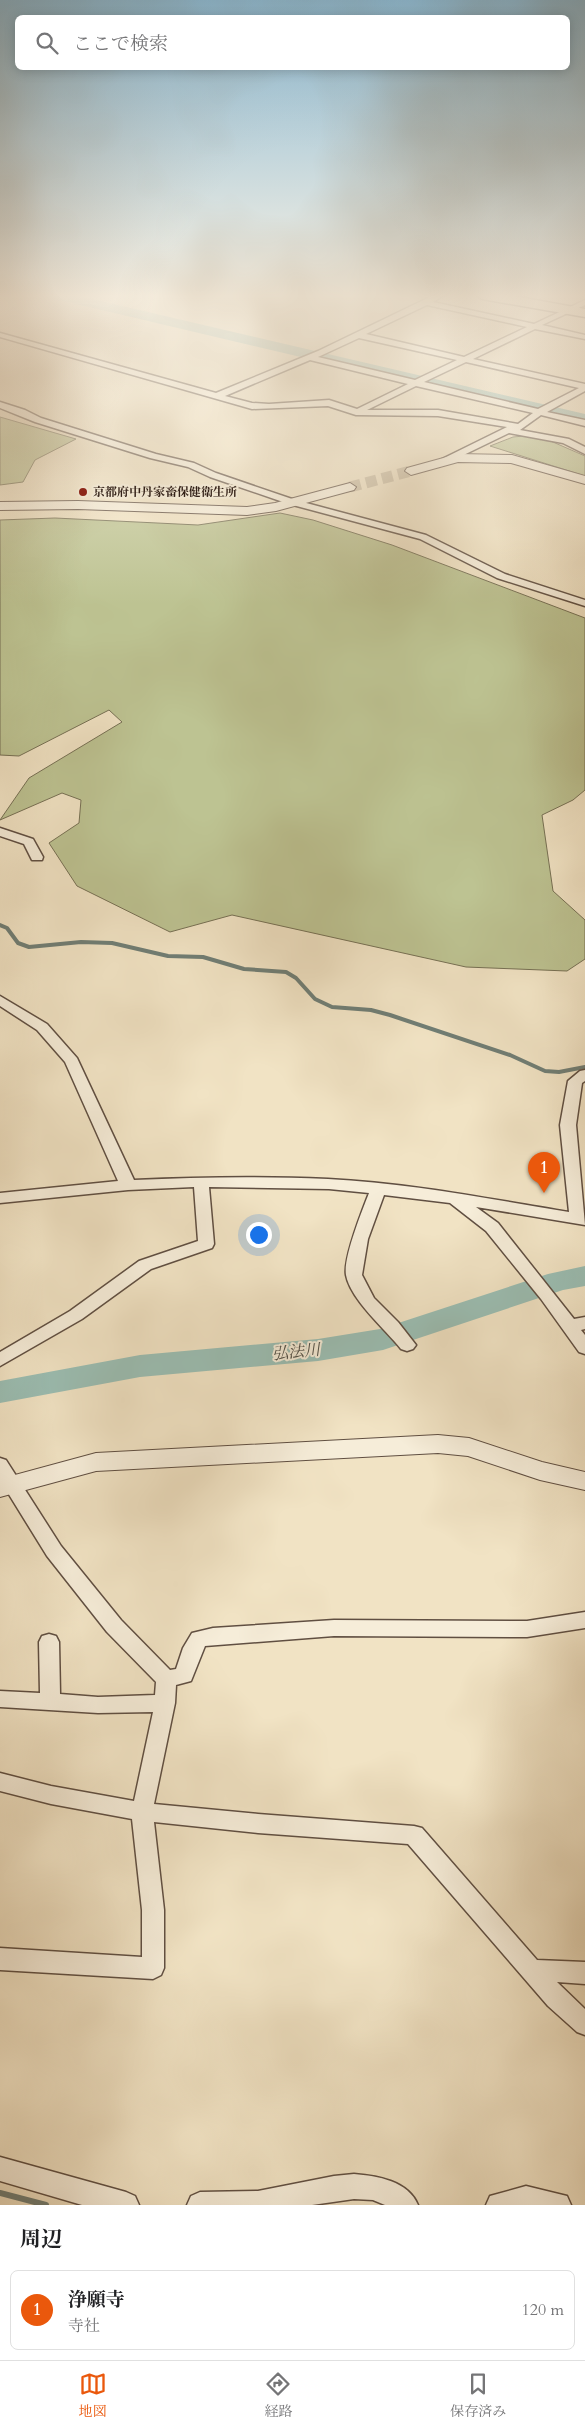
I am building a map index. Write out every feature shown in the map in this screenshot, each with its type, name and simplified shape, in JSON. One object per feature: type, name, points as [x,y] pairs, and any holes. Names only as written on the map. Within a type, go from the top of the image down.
[{"type":"street","points":[[219,398],[269,408],[329,403],[356,412],[438,413],[520,426]]},
{"type":"street","points":[[356,412],[387,398]]},
{"type":"street","points":[[479,398],[585,423]]},
{"type":"street","points":[[442,462],[520,426],[540,412],[566,398]]},
{"type":"street","points":[[0,405],[22,412],[38,420],[153,456],[191,465],[213,475],[292,502],[423,537],[501,576],[585,602]]},
{"type":"street","points":[[508,430],[566,441],[585,451]]},
{"type":"street","points":[[411,471],[458,458],[478,457],[512,459],[585,480]]},
{"type":"street","points":[[0,506],[78,505],[247,512],[276,508],[350,487]]},
{"type":"street","points":[[0,832],[29,842],[37,857]]},
{"type":"street","points":[[0,1000],[42,1027],[72,1061],[128,1185]]},
{"type":"street","points":[[0,1198],[128,1185],[201,1182],[329,1184],[454,1198],[582,1220],[568,1126],[575,1081],[585,1074]]},
{"type":"street","points":[[0,1360],[76,1315],[145,1265],[206,1244],[201,1182]]},
{"type":"street","points":[[378,1190],[360,1239],[354,1275],[367,1301],[392,1326],[407,1345]]},
{"type":"street","points":[[454,1198],[492,1227],[547,1295],[577,1324],[585,1348]]},
{"type":"street","points":[[0,1959],[153,1968],[154,1910],[142,1812],[165,1704],[166,1679],[114,1626],[54,1551],[4,1479],[96,1462],[438,1444],[469,1447],[540,1471],[585,1482]]},
{"type":"street","points":[[166,1679],[184,1675],[193,1648],[199,1639],[213,1636],[334,1628],[527,1630],[585,1620]]},
{"type":"street","points":[[49,1642],[50,1703]]},
{"type":"street","points":[[0,1699],[50,1703],[165,1704]]},
{"type":"street","points":[[0,1782],[45,1795],[142,1812],[414,1835],[556,1998],[585,2024]]},
{"type":"street","points":[[532,1970],[585,1973]]},
{"type":"street","points":[[0,2169],[126,2205]]},
{"type":"street","points":[[200,2205],[258,2204],[342,2186],[379,2189],[405,2205]]},
{"type":"street","points":[[499,2205],[526,2199],[558,2205]]},
{"type":"green space","points":[[0,417],[76,439],[35,460],[23,482],[0,485]]},
{"type":"green space","points":[[524,436],[546,439],[585,456],[585,476],[490,446],[513,437]]},
{"type":"green space","points":[[280,513],[313,520],[392,545],[585,618],[585,790],[573,800],[542,815],[553,891],[585,920],[585,959],[567,971],[466,967],[232,915],[170,932],[77,886],[49,843],[79,823],[81,800],[62,793],[0,820],[29,778],[122,722],[109,710],[19,756],[0,755],[0,520],[55,518],[198,525]]},
{"type":"waterway","points":[[495,398],[585,419]]},
{"type":"waterway","points":[[0,925],[7,928],[18,943],[29,947],[81,942],[112,943],[168,956],[203,957],[244,969],[286,972],[296,978],[315,999],[332,1007],[371,1010],[390,1015],[510,1055],[545,1071],[559,1072],[585,1067]]},
{"type":"waterway","name":"弘法川","points":[[0,1392],[140,1366],[318,1350],[383,1339],[559,1281],[585,1276]]},
{"type":"waterway","points":[[0,2193],[46,2205]]},
{"type":"tunnel","points":[[350,487],[411,471]]},
{"type":"place","name":"京都府中丹家畜保健衛生所","points":[[83,492]]},
{"type":"place","name":"浄願寺","points":[[544,1193]]}]
